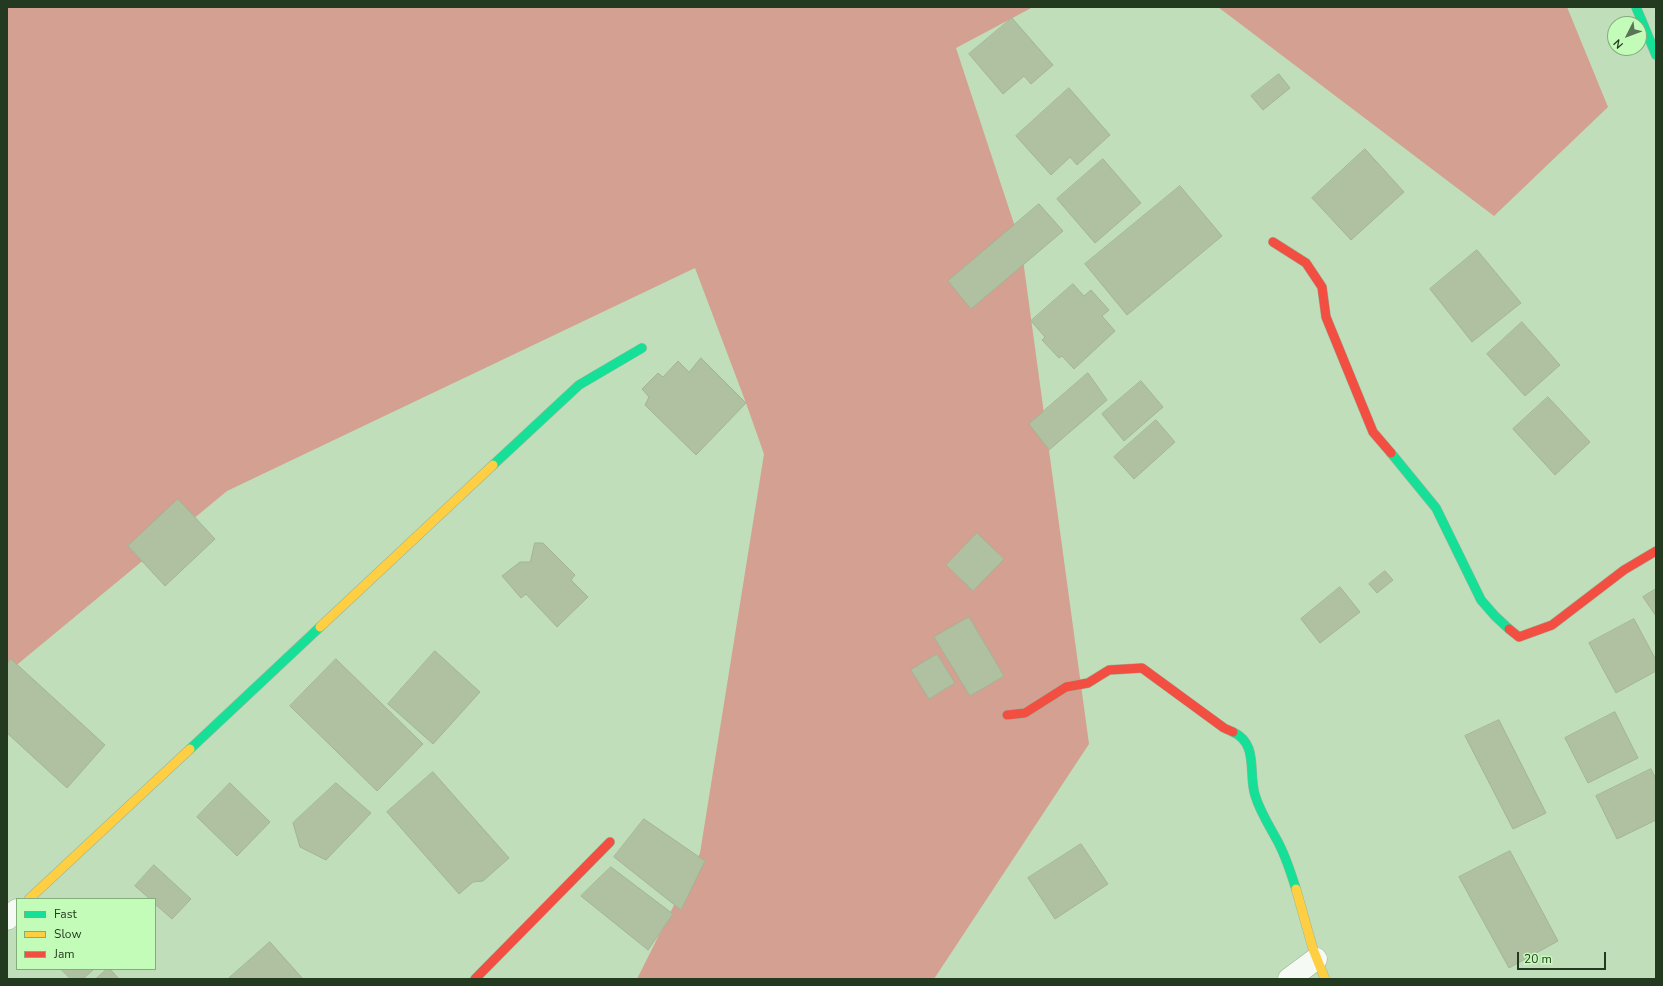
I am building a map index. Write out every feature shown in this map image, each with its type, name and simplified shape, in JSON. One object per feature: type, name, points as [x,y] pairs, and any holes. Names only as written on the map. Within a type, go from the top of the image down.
[{"type":"street","points":[[1636,7],[1656,54]]},
{"type":"street","points":[[1273,242],[1306,263],[1322,287],[1326,317],[1373,432],[1436,508],[1481,600],[1495,616],[1519,637],[1552,625],[1624,570],[1656,551]]},
{"type":"street","points":[[30,898],[579,386],[642,348]]},
{"type":"street","points":[[1007,715],[1025,714],[1066,687],[1088,683],[1109,670],[1142,668],[1224,728],[1239,734],[1248,744],[1255,793],[1260,809],[1284,854],[1300,900],[1316,959],[1325,979]]},
{"type":"street","points":[[475,979],[610,842]]},
{"type":"street","points":[[7,919],[16,911]]},
{"type":"street","points":[[1289,979],[1316,959]]},
{"type":"shaded area","points":[[7,7],[1033,7],[956,48],[1021,245],[1089,744],[934,979],[637,979],[700,853],[764,454],[695,268],[227,491],[7,673]]},
{"type":"shaded area","points":[[1218,7],[1567,7],[1608,107],[1494,216]]},
{"type":"building","points":[[1012,18],[1053,65],[1031,84],[1024,76],[1003,94],[969,54]]},
{"type":"building","points":[[1279,74],[1290,88],[1263,110],[1251,96]]},
{"type":"building","points":[[1069,88],[1110,135],[1077,165],[1070,157],[1051,175],[1016,136]]},
{"type":"building","points":[[1365,149],[1404,192],[1351,240],[1312,198]]},
{"type":"building","points":[[1103,159],[1141,203],[1095,243],[1057,199]]},
{"type":"building","points":[[1180,186],[1222,236],[1127,315],[1085,264]]},
{"type":"building","points":[[1039,204],[1063,231],[971,309],[948,281]]},
{"type":"building","points":[[1477,250],[1521,303],[1472,342],[1430,289]]},
{"type":"building","points":[[1073,284],[1084,296],[1091,290],[1109,310],[1102,316],[1115,331],[1074,369],[1062,356],[1059,358],[1042,340],[1045,337],[1031,321]]},
{"type":"building","points":[[1522,322],[1560,365],[1525,396],[1487,354]]},
{"type":"building","points":[[701,358],[746,403],[696,455],[645,405],[649,397],[642,389],[658,373],[663,377],[678,361],[689,372]]},
{"type":"building","points":[[1088,373],[1107,400],[1049,450],[1029,424]]},
{"type":"building","points":[[1141,381],[1163,407],[1124,441],[1102,414]]},
{"type":"building","points":[[1548,397],[1590,442],[1555,475],[1513,429]]},
{"type":"building","points":[[1156,420],[1175,442],[1134,479],[1114,457]]},
{"type":"building","points":[[178,499],[215,539],[165,586],[128,546]]},
{"type":"building","points":[[977,533],[1004,559],[973,591],[946,565]]},
{"type":"building","points":[[535,543],[543,543],[575,575],[571,580],[588,597],[557,627],[526,594],[521,598],[502,576],[520,562],[530,562]]},
{"type":"building","points":[[1385,571],[1393,580],[1377,593],[1369,584]]},
{"type":"building","points":[[1340,587],[1360,612],[1320,643],[1301,619]]},
{"type":"building","points":[[1656,589],[1656,616],[1643,597]]},
{"type":"building","points":[[969,617],[1004,676],[970,696],[934,637]]},
{"type":"building","points":[[1634,619],[1656,660],[1656,671],[1616,693],[1589,643]]},
{"type":"building","points":[[435,651],[480,692],[433,744],[388,704]]},
{"type":"building","points":[[937,654],[955,683],[929,699],[911,670]]},
{"type":"building","points":[[11,659],[105,745],[67,788],[7,733],[7,664]]},
{"type":"building","points":[[336,659],[423,744],[377,791],[290,706]]},
{"type":"building","points":[[1615,712],[1638,758],[1588,783],[1565,738]]},
{"type":"building","points":[[1499,720],[1546,813],[1513,829],[1465,736]]},
{"type":"building","points":[[1651,769],[1656,779],[1656,820],[1617,839],[1596,796]]},
{"type":"building","points":[[433,772],[509,858],[483,881],[473,882],[459,894],[387,812]]},
{"type":"building","points":[[230,783],[270,822],[237,856],[197,817]]},
{"type":"building","points":[[336,783],[371,813],[326,860],[300,847],[293,823]]},
{"type":"building","points":[[644,819],[705,861],[681,910],[614,857]]},
{"type":"building","points":[[1081,844],[1108,884],[1055,919],[1028,878]]},
{"type":"building","points":[[1510,851],[1558,941],[1509,968],[1459,877]]},
{"type":"building","points":[[154,865],[191,899],[172,919],[156,905],[156,898],[149,898],[135,886]]},
{"type":"building","points":[[611,867],[673,914],[648,950],[581,896]]},
{"type":"building","points":[[270,942],[303,979],[228,979]]},
{"type":"building","points":[[62,970],[93,970],[83,979],[71,979]]},
{"type":"building","points":[[106,970],[111,970],[119,979],[96,979]]},
{"type":"traffic: fast","points":[[1636,7],[1656,55]]},
{"type":"traffic: fast","points":[[493,465],[579,385],[642,348]]},
{"type":"traffic: fast","points":[[1391,453],[1436,508],[1481,600],[1509,629]]},
{"type":"traffic: fast","points":[[190,749],[320,627]]},
{"type":"traffic: fast","points":[[1233,732],[1241,737],[1250,751],[1255,795],[1262,813],[1283,853],[1296,889]]},
{"type":"traffic: slow","points":[[320,627],[493,465]]},
{"type":"traffic: slow","points":[[30,898],[190,749]]},
{"type":"traffic: slow","points":[[1296,889],[1313,949],[1325,979]]},
{"type":"traffic: jam","points":[[1273,242],[1306,263],[1322,287],[1326,317],[1373,432],[1391,453]]},
{"type":"traffic: jam","points":[[1509,629],[1519,637],[1552,625],[1624,570],[1656,551]]},
{"type":"traffic: jam","points":[[1007,715],[1025,713],[1066,687],[1088,683],[1109,670],[1142,668],[1224,728],[1233,732]]},
{"type":"traffic: jam","points":[[475,979],[610,842]]}]
